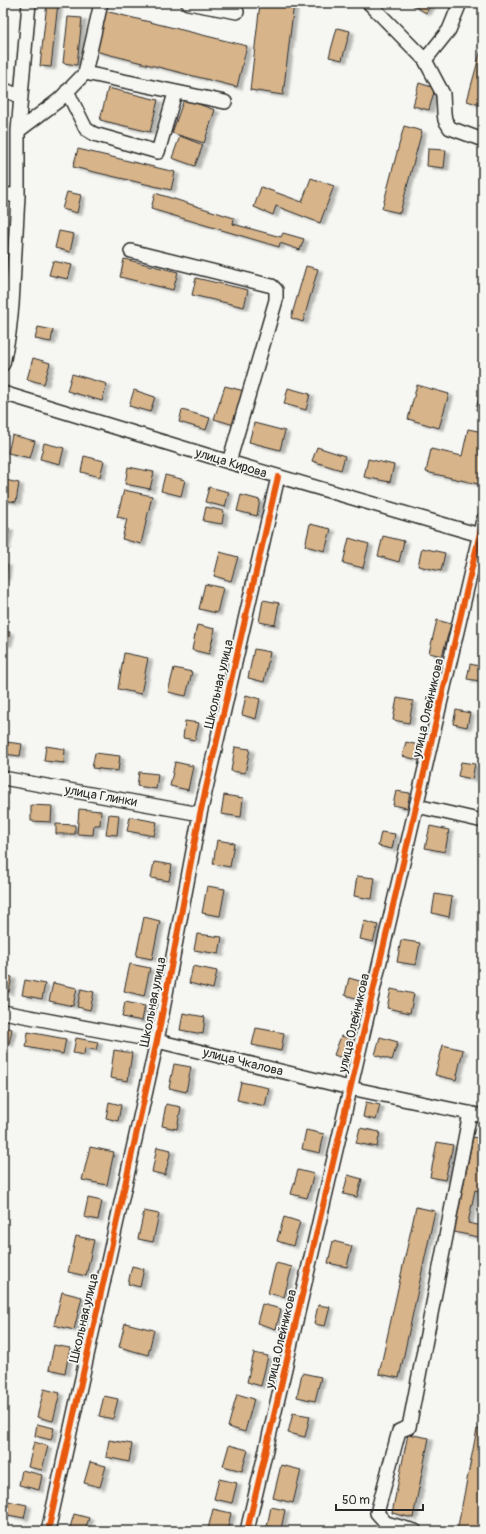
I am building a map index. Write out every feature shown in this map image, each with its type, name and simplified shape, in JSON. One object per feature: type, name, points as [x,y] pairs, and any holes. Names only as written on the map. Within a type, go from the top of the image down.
[{"type":"street","points":[[3,364],[9,333],[12,305],[18,196],[18,131],[29,3]]},
{"type":"street","points":[[18,131],[59,100],[66,91],[85,73],[100,3]]},
{"type":"street","points":[[188,3],[238,12]]},
{"type":"street","points":[[369,3],[425,60],[443,94],[445,120],[450,128],[483,140]]},
{"type":"street","points":[[425,60],[449,30],[460,3]]},
{"type":"street","points":[[85,73],[175,93],[225,102]]},
{"type":"street","points":[[3,89],[21,97]]},
{"type":"street","points":[[66,91],[86,129],[94,134],[158,152],[175,93]]},
{"type":"street","points":[[3,194],[18,196]]},
{"type":"street","points":[[131,251],[272,286],[276,290],[276,300],[229,462]]},
{"type":"street","name":"улица Кирова","points":[[3,393],[278,477],[481,536]]},
{"type":"street","name":"Школьная улица","points":[[48,1531],[157,1041],[200,814],[278,477]]},
{"type":"street","name":"улица Олейникова","points":[[247,1531],[481,536],[483,520]]},
{"type":"street","name":"улица Глинки","points":[[3,778],[200,814]]},
{"type":"street","points":[[417,806],[483,821]]},
{"type":"street","name":"улица Чкалова","points":[[3,1012],[157,1041],[350,1088],[483,1116]]},
{"type":"street","points":[[415,1531],[386,1523],[377,1513],[399,1431],[409,1427],[470,1113]]},
{"type":"building","points":[[47,3],[58,3],[51,67],[40,66]]},
{"type":"building","points":[[260,3],[294,3],[283,95],[250,90]]},
{"type":"building","points":[[409,3],[432,3],[426,13]]},
{"type":"building","points":[[105,11],[247,46],[237,87],[95,51]]},
{"type":"building","points":[[68,17],[82,18],[77,65],[63,63]]},
{"type":"building","points":[[337,28],[350,31],[342,60],[329,57]]},
{"type":"building","points":[[483,46],[483,106],[467,101]]},
{"type":"building","points":[[419,83],[435,88],[429,110],[413,106]]},
{"type":"building","points":[[108,88],[158,100],[150,132],[100,120]]},
{"type":"building","points":[[184,99],[215,110],[204,143],[172,133]]},
{"type":"building","points":[[404,126],[422,131],[400,213],[382,209]]},
{"type":"building","points":[[180,136],[203,145],[195,166],[172,158]]},
{"type":"building","points":[[78,149],[175,172],[171,190],[73,167]]},
{"type":"building","points":[[428,149],[446,150],[444,168],[427,166]]},
{"type":"building","points":[[311,178],[334,186],[320,223],[276,206],[273,215],[254,207],[261,187],[302,202]]},
{"type":"building","points":[[67,192],[81,195],[77,213],[62,209]]},
{"type":"building","points":[[155,193],[234,218],[233,224],[281,237],[283,233],[304,239],[300,250],[280,243],[279,247],[151,209]]},
{"type":"building","points":[[59,231],[74,234],[70,252],[55,248]]},
{"type":"building","points":[[124,259],[178,272],[173,290],[120,277]]},
{"type":"building","points":[[53,261],[72,265],[68,279],[49,275]]},
{"type":"building","points":[[306,266],[318,269],[303,322],[291,318]]},
{"type":"building","points":[[196,278],[248,290],[244,307],[192,295]]},
{"type":"building","points":[[38,327],[53,330],[51,342],[35,339]]},
{"type":"building","points":[[33,358],[50,363],[44,384],[27,379]]},
{"type":"building","points":[[72,374],[107,384],[102,401],[67,391]]},
{"type":"building","points":[[483,383],[483,412],[476,410]]},
{"type":"building","points":[[417,385],[449,394],[439,428],[408,419]]},
{"type":"building","points":[[225,386],[244,391],[234,425],[214,419]]},
{"type":"building","points":[[288,388],[310,394],[306,410],[284,404]]},
{"type":"building","points":[[134,390],[155,397],[150,412],[129,406]]},
{"type":"building","points":[[182,410],[210,418],[206,430],[179,422]]},
{"type":"building","points":[[254,423],[285,431],[280,450],[249,442]]},
{"type":"building","points":[[468,429],[483,432],[482,485],[426,472],[431,449],[462,456]]},
{"type":"building","points":[[12,435],[35,441],[30,458],[8,453]]},
{"type":"building","points":[[44,443],[64,448],[60,464],[40,459]]},
{"type":"building","points":[[317,447],[345,456],[341,470],[312,461]]},
{"type":"building","points":[[84,456],[104,461],[100,477],[81,472]]},
{"type":"building","points":[[368,459],[394,465],[390,482],[364,477]]},
{"type":"building","points":[[128,467],[154,472],[150,489],[125,484]]},
{"type":"building","points":[[165,475],[185,480],[181,496],[161,491]]},
{"type":"building","points":[[5,480],[19,483],[16,502],[3,500]]},
{"type":"building","points":[[209,487],[229,492],[225,507],[205,502]]},
{"type":"building","points":[[124,490],[152,496],[141,544],[122,539],[127,519],[117,517]]},
{"type":"building","points":[[241,495],[260,500],[257,516],[237,511]]},
{"type":"building","points":[[206,507],[224,511],[222,524],[203,521]]},
{"type":"building","points":[[310,524],[331,529],[325,551],[305,546]]},
{"type":"building","points":[[3,527],[9,528],[5,547],[3,547]]},
{"type":"building","points":[[383,536],[404,541],[399,562],[378,556]]},
{"type":"building","points":[[349,538],[369,544],[363,568],[343,563]]},
{"type":"building","points":[[422,548],[445,553],[441,571],[418,566]]},
{"type":"building","points":[[220,552],[238,557],[231,581],[214,576]]},
{"type":"building","points":[[3,563],[7,564],[5,578],[3,577]]},
{"type":"building","points":[[483,579],[483,598],[478,597]]},
{"type":"building","points":[[205,584],[223,588],[217,613],[199,609]]},
{"type":"building","points":[[263,600],[279,603],[275,625],[259,622]]},
{"type":"building","points":[[437,620],[451,624],[442,656],[429,653]]},
{"type":"building","points":[[197,625],[215,629],[209,654],[192,650]]},
{"type":"building","points":[[3,631],[10,632],[7,644],[3,643]]},
{"type":"building","points":[[254,649],[270,652],[264,682],[248,678]]},
{"type":"building","points":[[124,653],[148,658],[141,694],[118,689]]},
{"type":"building","points":[[470,664],[483,667],[480,681],[467,679]]},
{"type":"building","points":[[174,668],[192,672],[186,696],[168,692]]},
{"type":"building","points":[[246,695],[260,699],[256,719],[242,715]]},
{"type":"building","points":[[397,698],[413,701],[409,723],[393,720]]},
{"type":"building","points":[[456,710],[470,713],[467,727],[453,724]]},
{"type":"building","points":[[185,721],[199,723],[195,740],[183,738]]},
{"type":"building","points":[[6,742],[22,744],[20,756],[4,754]]},
{"type":"building","points":[[406,742],[422,746],[418,760],[402,756]]},
{"type":"building","points":[[46,746],[65,749],[64,763],[44,761]]},
{"type":"building","points":[[235,747],[250,749],[245,773],[231,771]]},
{"type":"building","points":[[95,753],[120,756],[118,771],[92,768]]},
{"type":"building","points":[[175,762],[193,766],[188,790],[170,786]]},
{"type":"building","points":[[461,762],[475,764],[472,779],[458,776]]},
{"type":"building","points":[[139,772],[158,774],[156,789],[137,786]]},
{"type":"building","points":[[396,791],[410,793],[407,808],[393,805]]},
{"type":"building","points":[[224,795],[243,798],[241,817],[221,814]]},
{"type":"building","points":[[31,805],[52,806],[51,822],[31,821]]},
{"type":"building","points":[[79,809],[101,811],[100,825],[94,825],[93,835],[77,834]]},
{"type":"building","points":[[109,814],[119,815],[117,835],[106,834]]},
{"type":"building","points":[[130,817],[157,822],[154,836],[127,831]]},
{"type":"building","points":[[56,824],[75,825],[75,834],[56,834]]},
{"type":"building","points":[[430,826],[449,830],[445,852],[425,848]]},
{"type":"building","points":[[483,827],[483,846],[480,846]]},
{"type":"building","points":[[381,832],[395,834],[392,849],[378,846]]},
{"type":"building","points":[[217,840],[234,843],[230,867],[213,864]]},
{"type":"building","points":[[154,862],[172,865],[169,881],[151,878]]},
{"type":"building","points":[[357,876],[375,878],[372,899],[354,896]]},
{"type":"building","points":[[207,886],[225,889],[220,916],[202,913]]},
{"type":"building","points":[[435,894],[452,897],[449,917],[432,913]]},
{"type":"building","points":[[144,917],[160,921],[152,959],[136,956]]},
{"type":"building","points":[[364,921],[378,925],[373,942],[360,939]]},
{"type":"building","points":[[197,934],[222,937],[219,954],[194,950]]},
{"type":"building","points":[[401,940],[420,943],[416,965],[397,962]]},
{"type":"building","points":[[130,964],[150,968],[144,996],[124,991]]},
{"type":"building","points":[[193,966],[217,971],[213,989],[189,983]]},
{"type":"building","points":[[3,975],[12,977],[9,992],[3,991]]},
{"type":"building","points":[[349,978],[363,982],[359,999],[345,995]]},
{"type":"building","points":[[25,980],[45,984],[42,999],[22,995]]},
{"type":"building","points":[[53,983],[77,988],[73,1006],[49,1001]]},
{"type":"building","points":[[81,989],[94,992],[90,1010],[77,1007]]},
{"type":"building","points":[[391,989],[414,994],[410,1013],[387,1008]]},
{"type":"building","points":[[125,1002],[145,1006],[142,1021],[122,1017]]},
{"type":"building","points":[[183,1013],[205,1017],[203,1034],[180,1030]]},
{"type":"building","points":[[3,1027],[12,1029],[9,1044],[3,1042]]},
{"type":"building","points":[[256,1028],[284,1033],[281,1051],[252,1045]]},
{"type":"building","points":[[28,1032],[66,1039],[63,1054],[26,1047]]},
{"type":"building","points":[[341,1036],[351,1039],[345,1059],[334,1055]]},
{"type":"building","points":[[380,1037],[398,1042],[392,1060],[375,1055]]},
{"type":"building","points":[[76,1038],[98,1042],[96,1050],[85,1048],[84,1055],[73,1053]]},
{"type":"building","points":[[443,1045],[463,1050],[456,1080],[435,1075]]},
{"type":"building","points":[[114,1050],[132,1053],[128,1081],[110,1078]]},
{"type":"building","points":[[174,1064],[191,1067],[186,1092],[169,1088]]},
{"type":"building","points":[[241,1082],[269,1088],[265,1106],[237,1100]]},
{"type":"building","points":[[109,1102],[121,1105],[118,1121],[106,1118]]},
{"type":"building","points":[[366,1102],[380,1105],[376,1120],[363,1117]]},
{"type":"building","points":[[166,1104],[181,1107],[177,1129],[162,1126]]},
{"type":"building","points":[[360,1128],[380,1132],[377,1147],[356,1143]]},
{"type":"building","points":[[306,1130],[324,1134],[320,1153],[302,1149]]},
{"type":"building","points":[[473,1137],[483,1139],[483,1192],[475,1190],[468,1223],[483,1226],[483,1238],[454,1232]]},
{"type":"building","points":[[437,1142],[453,1145],[445,1180],[430,1177]]},
{"type":"building","points":[[90,1147],[114,1152],[107,1185],[82,1180]]},
{"type":"building","points":[[157,1147],[171,1150],[165,1175],[152,1172]]},
{"type":"building","points":[[298,1170],[314,1174],[307,1198],[291,1194]]},
{"type":"building","points":[[348,1175],[362,1179],[357,1197],[343,1194]]},
{"type":"building","points":[[88,1198],[102,1201],[98,1220],[84,1217]]},
{"type":"building","points":[[416,1207],[435,1211],[399,1378],[379,1374]]},
{"type":"building","points":[[144,1211],[159,1214],[153,1242],[138,1239]]},
{"type":"building","points":[[284,1217],[300,1222],[293,1246],[277,1241]]},
{"type":"building","points":[[76,1236],[94,1240],[86,1276],[68,1272]]},
{"type":"building","points":[[333,1241],[352,1246],[347,1267],[328,1263]]},
{"type":"building","points":[[276,1263],[292,1267],[284,1297],[268,1293]]},
{"type":"building","points":[[132,1266],[144,1269],[140,1287],[128,1284]]},
{"type":"building","points":[[62,1292],[82,1297],[74,1330],[54,1325]]},
{"type":"building","points":[[262,1304],[281,1309],[276,1329],[257,1323]]},
{"type":"building","points":[[318,1305],[330,1307],[325,1326],[314,1324]]},
{"type":"building","points":[[125,1323],[154,1330],[148,1355],[119,1347]]},
{"type":"building","points":[[54,1345],[70,1348],[65,1373],[49,1369]]},
{"type":"building","points":[[254,1353],[268,1356],[261,1386],[247,1382]]},
{"type":"building","points":[[302,1373],[321,1377],[315,1401],[297,1397]]},
{"type":"building","points":[[44,1389],[60,1393],[53,1421],[37,1417]]},
{"type":"building","points":[[237,1394],[254,1399],[245,1432],[228,1427]]},
{"type":"building","points":[[104,1396],[118,1399],[113,1419],[99,1416]]},
{"type":"building","points":[[293,1413],[310,1416],[305,1437],[288,1433]]},
{"type":"building","points":[[37,1424],[54,1428],[51,1440],[35,1436]]},
{"type":"building","points":[[477,1429],[483,1430],[483,1522],[481,1531],[457,1531]]},
{"type":"building","points":[[408,1434],[429,1438],[413,1518],[392,1513]]},
{"type":"building","points":[[109,1440],[132,1444],[129,1462],[106,1457]]},
{"type":"building","points":[[34,1442],[48,1446],[42,1470],[28,1467]]},
{"type":"building","points":[[229,1445],[248,1450],[242,1471],[223,1466]]},
{"type":"building","points":[[90,1462],[106,1466],[100,1487],[84,1483]]},
{"type":"building","points":[[281,1465],[301,1470],[293,1503],[273,1498]]},
{"type":"building","points":[[22,1470],[42,1475],[39,1490],[19,1485]]},
{"type":"building","points":[[219,1479],[237,1483],[232,1503],[214,1499]]},
{"type":"building","points":[[3,1500],[27,1505],[24,1518],[3,1514]]},
{"type":"building","points":[[271,1507],[285,1510],[281,1529],[267,1526]]},
{"type":"building","points":[[213,1509],[231,1513],[227,1531],[208,1529]]},
{"type":"building","points":[[74,1514],[89,1518],[85,1531],[69,1531]]},
{"type":"building","points":[[117,1528],[130,1531],[116,1531]]},
{"type":"cycle path","points":[[48,1531],[157,1041],[200,814],[278,477]]},
{"type":"cycle path","points":[[247,1531],[483,520]]}]
